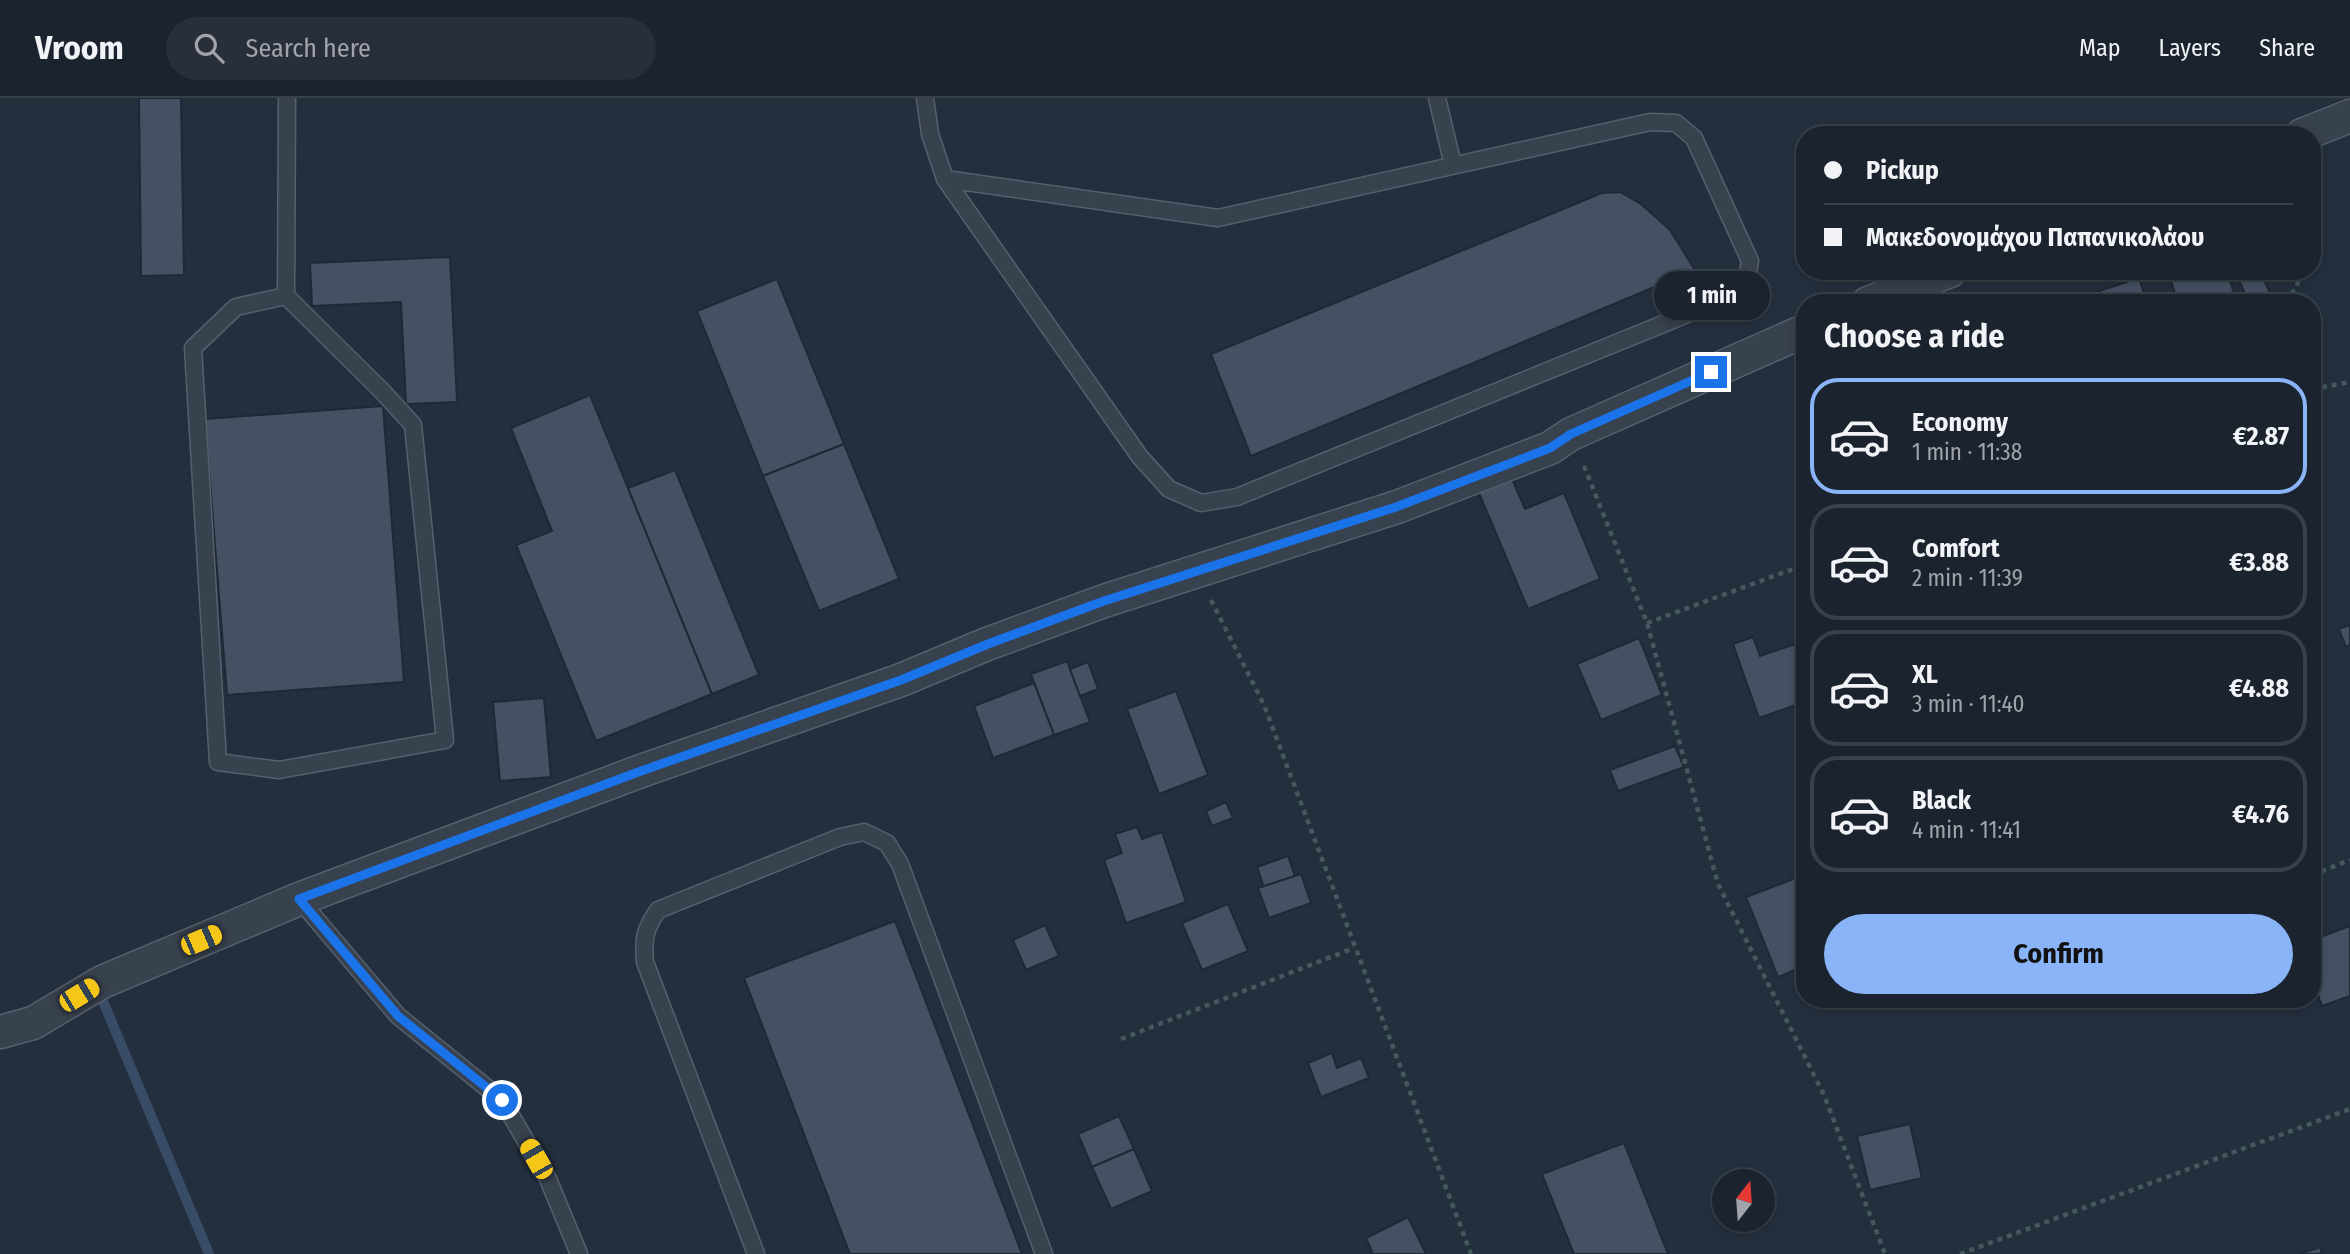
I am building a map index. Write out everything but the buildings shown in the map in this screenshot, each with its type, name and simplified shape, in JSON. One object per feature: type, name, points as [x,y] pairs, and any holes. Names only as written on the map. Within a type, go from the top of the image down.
[{"type":"street","points":[[2321,127],[2350,116]]},
{"type":"street","points":[[1891,294],[1927,280]]},
{"type":"street","points":[[0,1032],[33,1023],[102,982],[299,899],[641,771],[901,680],[1091,606],[1396,507],[1550,448],[1571,434],[1796,335]]},
{"type":"lane","points":[[286,296],[236,307],[193,348],[218,762],[279,771],[445,740],[413,425],[286,296],[287,98]]},
{"type":"lane","points":[[925,98],[930,134],[945,179],[1140,457],[1169,489],[1202,503],[1250,491],[1727,298],[1746,284],[1749,261],[1694,138],[1676,123],[1650,122],[1218,218],[945,179]]},
{"type":"lane","points":[[1437,98],[1453,166]]},
{"type":"lane","points":[[756,1254],[645,962],[643,943],[647,926],[659,910],[840,837],[864,832],[887,843],[900,864],[1044,1254]]},
{"type":"lane","points":[[299,899],[398,1016],[502,1100],[548,1179],[579,1254]]},
{"type":"path","points":[[2321,387],[2350,382]]},
{"type":"path","points":[[1571,434],[1647,623],[1718,884],[1824,1095],[1885,1254]]},
{"type":"path","points":[[1647,623],[1796,568]]},
{"type":"path","points":[[1197,571],[1264,705],[1471,1254]]},
{"type":"path","points":[[2321,871],[2350,860]]},
{"type":"path","points":[[1121,1039],[1354,948]]},
{"type":"path","points":[[1960,1254],[2350,1109]]},
{"type":"waterway","points":[[102,999],[209,1254]]},
{"type":"route","points":[[502,1100],[398,1016],[299,899],[641,771],[901,680],[1104,601],[1396,507],[1550,448],[1571,434],[1711,372]]}]
